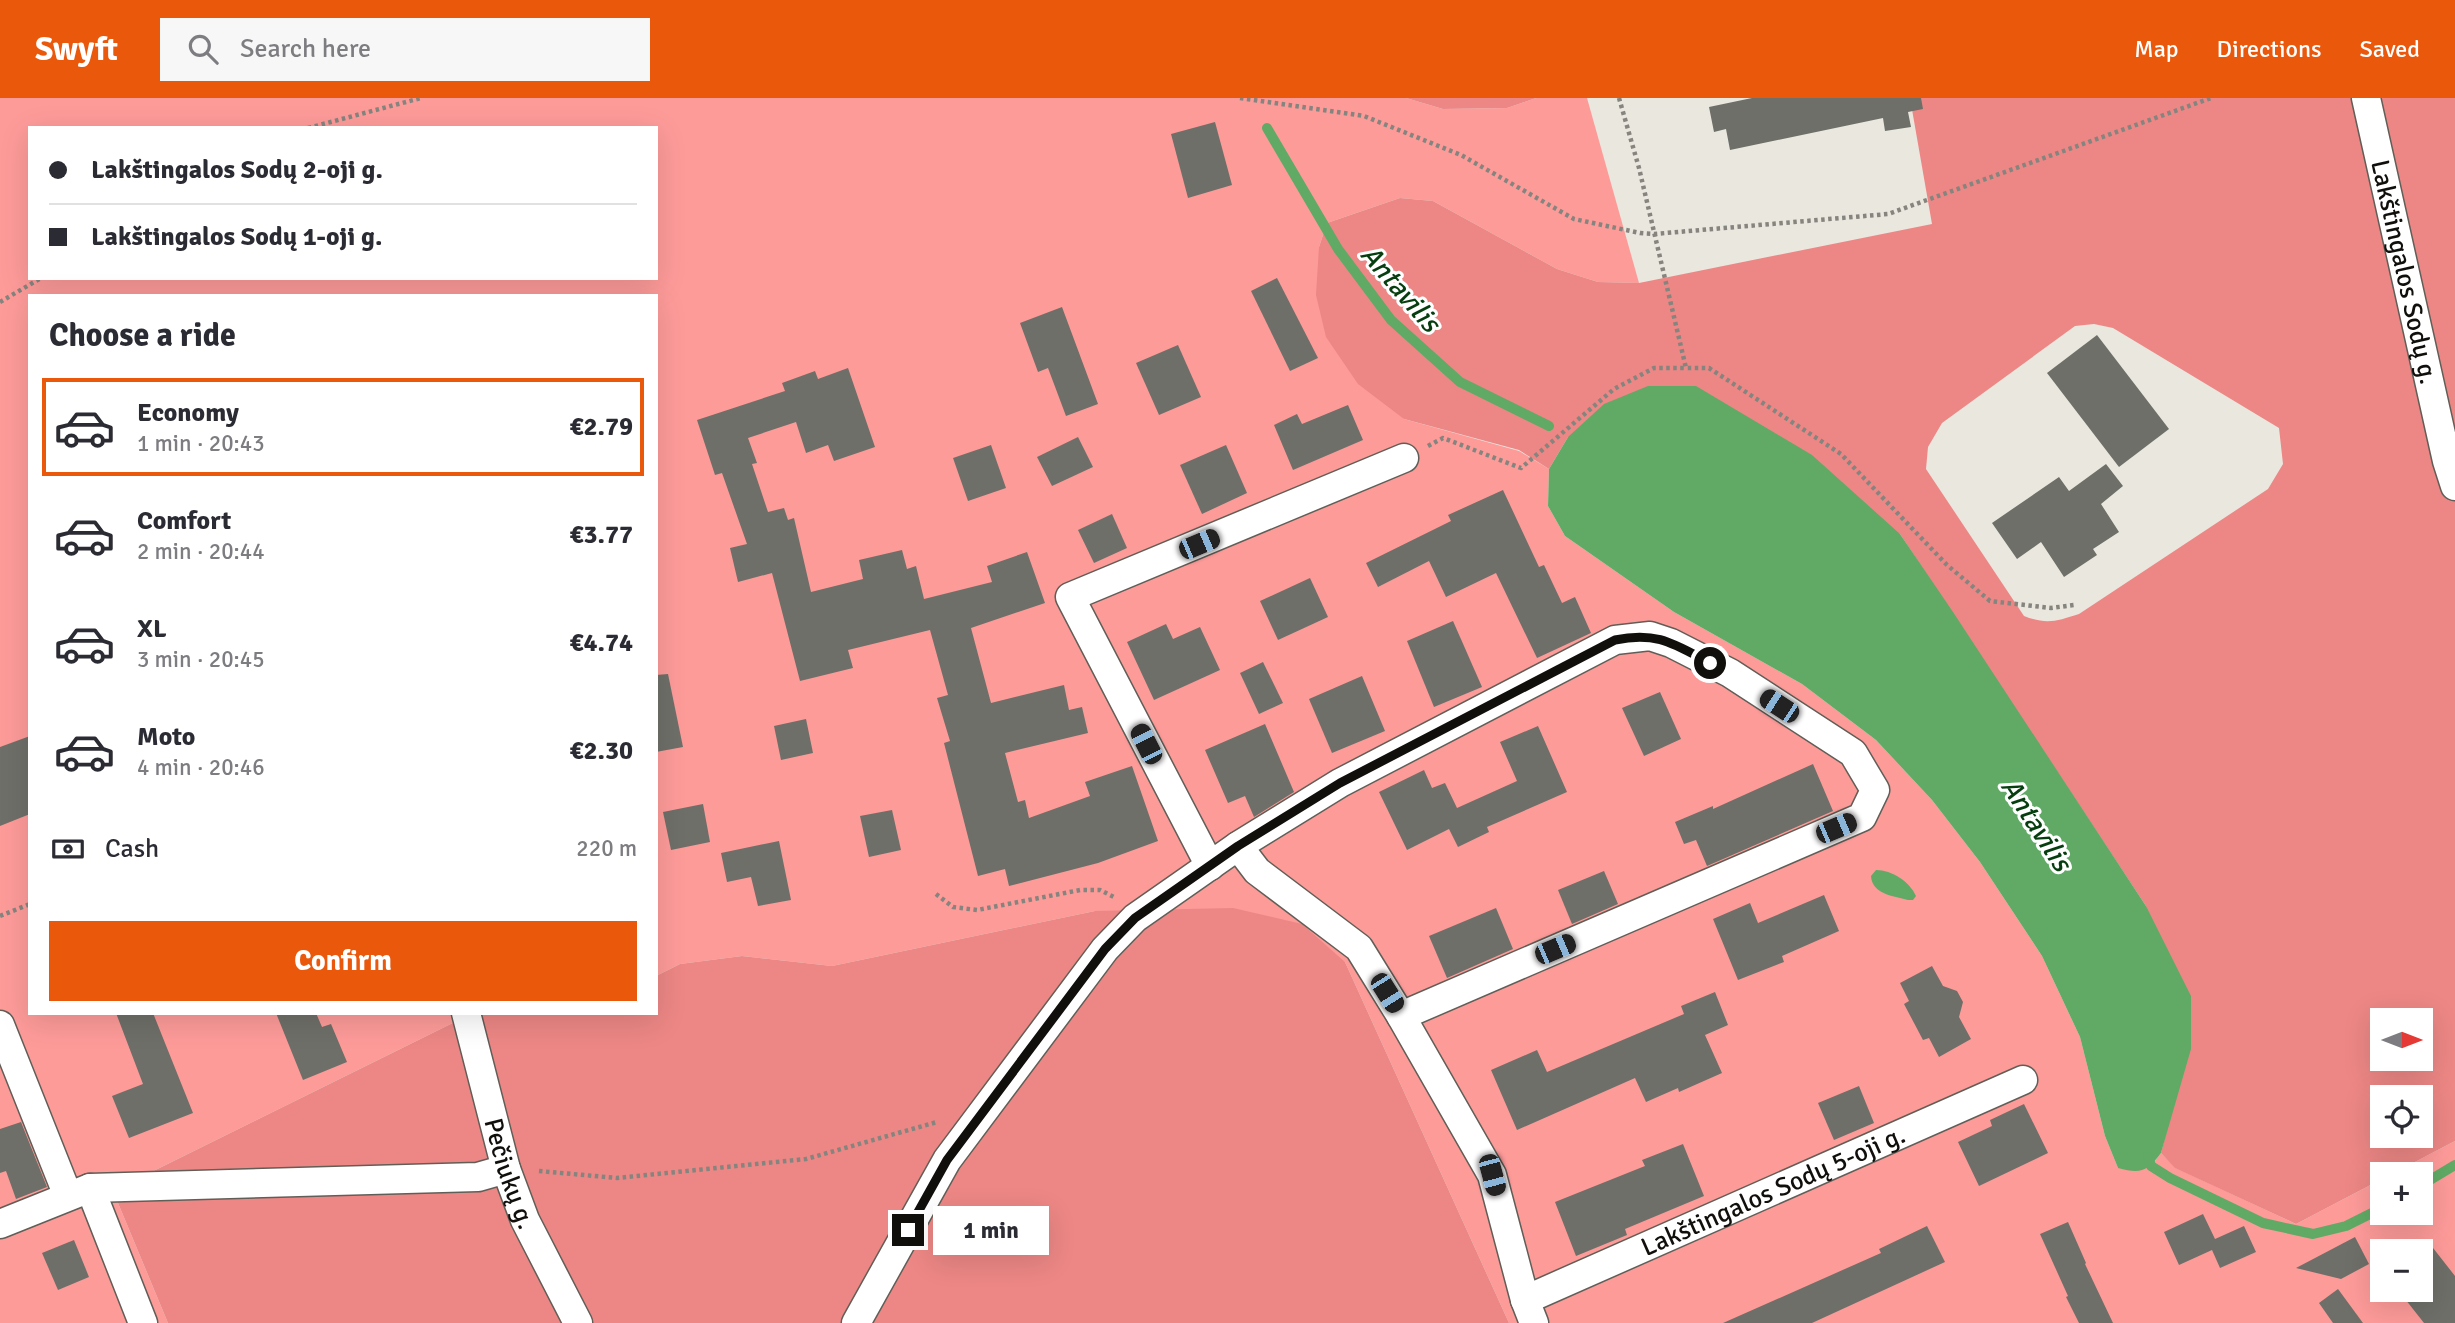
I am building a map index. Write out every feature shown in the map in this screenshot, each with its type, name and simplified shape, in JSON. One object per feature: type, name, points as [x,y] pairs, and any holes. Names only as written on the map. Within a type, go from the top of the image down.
[{"type":"street","name":"Lakštingalos Sodų g.","points":[[2367,98],[2447,461],[2455,486]]},
{"type":"street","points":[[1210,866],[1070,597],[1404,458]]},
{"type":"street","points":[[856,1323],[947,1160],[1105,949],[1135,918],[1238,846],[1340,783],[1615,640],[1630,636],[1650,636],[1671,643],[1730,673],[1853,753],[1875,790],[1862,817],[1401,1016]]},
{"type":"street","points":[[1238,846],[1257,872],[1359,948],[1492,1175],[1529,1312]]},
{"type":"street","name":"Pečiukų g.","points":[[467,1015],[506,1169],[525,1220],[578,1323]]},
{"type":"street","points":[[0,1025],[143,1323]]},
{"type":"street","name":"Lakštingalos Sodų 5-oji g.","points":[[1529,1312],[2023,1080]]},
{"type":"street","points":[[0,1224],[79,1192],[478,1177],[506,1169]]},
{"type":"path","points":[[316,126],[421,98]]},
{"type":"path","points":[[1240,98],[1364,116],[1461,155],[1574,219],[1654,234],[1888,214],[2211,98]]},
{"type":"path","points":[[1619,98],[1686,368]]},
{"type":"path","points":[[0,302],[38,280]]},
{"type":"path","points":[[1404,458],[1443,438],[1521,468],[1614,389],[1654,368],[1709,368],[1841,454],[1947,565],[1990,601],[2051,608],[2074,604]]},
{"type":"path","points":[[936,894],[953,907],[977,910],[1080,890],[1100,890],[1119,899],[1135,918]]},
{"type":"path","points":[[0,916],[28,905]]},
{"type":"path","points":[[506,1169],[617,1178],[806,1158],[985,1109]]},
{"type":"shaded area","points":[[0,98],[1406,98],[1443,109],[1507,108],[1536,98],[1587,98],[1639,283],[1598,282],[1557,269],[1433,201],[1400,198],[1327,223],[1319,247],[1404,419],[1519,451],[1549,469],[1548,506],[1565,536],[1674,612],[1802,684],[1876,740],[1932,800],[1980,862],[2042,956],[2080,1037],[2105,1136],[2118,1168],[2151,1166],[2161,1153],[2176,1168],[2296,1224],[2370,1185],[2370,1225],[2433,1225],[2433,1162],[2415,1162],[2455,1141],[2455,1323],[1509,1323],[1345,962],[1095,911],[832,966],[742,956],[680,964],[658,975],[658,294],[28,294],[28,1015],[469,1015],[113,1191],[168,1323],[0,1323]]},
{"type":"shaded area","points":[[1406,98],[1536,98],[1507,108],[1443,109]]},
{"type":"shaded area","points":[[1910,98],[2455,98],[2455,1141],[2415,1162],[2370,1162],[2370,1185],[2296,1224],[2175,1168],[2161,1153],[2172,1109],[2146,906],[1900,534],[1568,437],[1549,469],[1519,450],[1404,419],[1358,384],[1326,337],[1316,295],[1319,247],[1327,223],[1400,198],[1433,201],[1557,269],[1598,282],[1639,283],[1932,224]],"holes":[[[2094,324],[2113,328],[2279,428],[2283,464],[2268,489],[2079,614],[2046,621],[2024,616],[1926,469],[1928,447],[1942,423],[2075,326]]]},
{"type":"shaded area","points":[[1233,908],[1302,924],[1345,962],[1509,1323],[168,1323],[113,1191],[469,1015],[658,1015],[658,975],[680,964],[742,956],[832,966],[1095,911]]},
{"type":"water","points":[[1648,386],[1696,386],[1812,455],[1900,534],[2146,906],[2191,996],[2191,1049],[2161,1153],[2147,1168],[2132,1171],[2118,1168],[2105,1136],[2080,1037],[2042,956],[1980,862],[1932,800],[1876,740],[1802,684],[1674,612],[1565,536],[1548,506],[1549,469],[1568,437],[1604,404]]},
{"type":"water","points":[[1876,870],[1900,878],[1916,896],[1913,900],[1908,900],[1879,890],[1872,882],[1871,876]]},
{"type":"building","points":[[1752,98],[1921,98],[1923,109],[1908,112],[1911,127],[1885,131],[1883,118],[1730,150],[1726,129],[1714,132],[1709,107]]},
{"type":"building","points":[[1215,122],[1232,185],[1188,198],[1171,134]]},
{"type":"building","points":[[1277,278],[1318,358],[1290,371],[1251,291]]},
{"type":"building","points":[[1062,307],[1098,404],[1066,416],[1048,368],[1038,372],[1020,323]]},
{"type":"building","points":[[2097,335],[2169,429],[2119,467],[2047,373]]},
{"type":"building","points":[[1178,345],[1201,397],[1159,415],[1136,363]]},
{"type":"building","points":[[848,368],[875,447],[834,461],[828,445],[806,453],[796,422],[748,438],[757,463],[752,464],[768,512],[784,508],[788,520],[794,518],[811,592],[863,579],[859,560],[902,550],[907,569],[916,566],[924,599],[992,582],[987,566],[1027,552],[1045,603],[971,628],[991,703],[1064,685],[1069,710],[1082,707],[1088,733],[1005,753],[1018,802],[1025,800],[1029,818],[1090,796],[1085,782],[1132,766],[1158,841],[1098,863],[1009,886],[1005,869],[978,876],[944,743],[950,741],[937,698],[948,695],[930,630],[848,650],[853,668],[800,681],[772,573],[738,582],[730,548],[747,544],[722,473],[715,475],[697,420],[785,391],[782,383],[815,371],[818,379]]},
{"type":"building","points":[[1348,405],[1363,440],[1293,470],[1274,425],[1297,414],[1302,424]]},
{"type":"building","points":[[1078,437],[1093,467],[1052,486],[1037,457]]},
{"type":"building","points":[[991,445],[1006,488],[968,501],[953,458]]},
{"type":"building","points":[[1226,445],[1247,493],[1202,514],[1180,465]]},
{"type":"building","points":[[2106,464],[2123,486],[2101,504],[2119,532],[2093,549],[2097,555],[2064,577],[2041,542],[2017,559],[1992,523],[2059,477],[2069,491]]},
{"type":"building","points":[[1503,490],[1539,567],[1544,565],[1562,603],[1575,597],[1591,633],[1537,658],[1496,573],[1446,597],[1429,561],[1378,587],[1366,563],[1451,521],[1448,515]]},
{"type":"building","points":[[1112,514],[1127,548],[1094,563],[1078,530]]},
{"type":"building","points":[[1310,578],[1328,617],[1278,640],[1260,601]]},
{"type":"building","points":[[1453,621],[1482,687],[1434,707],[1407,641]]},
{"type":"building","points":[[1166,624],[1173,639],[1200,627],[1220,670],[1154,700],[1127,642]]},
{"type":"building","points":[[1263,662],[1283,703],[1259,714],[1240,673]]},
{"type":"building","points":[[668,674],[683,747],[658,752],[658,675]]},
{"type":"building","points":[[1362,676],[1385,731],[1332,753],[1309,699]]},
{"type":"building","points":[[1660,692],[1681,739],[1644,756],[1622,708]]},
{"type":"building","points":[[806,719],[813,753],[781,760],[774,726]]},
{"type":"building","points":[[1265,724],[1294,792],[1254,817],[1245,796],[1228,803],[1205,750]]},
{"type":"building","points":[[1538,726],[1567,792],[1487,827],[1489,832],[1458,847],[1449,829],[1407,850],[1379,792],[1424,770],[1432,788],[1445,783],[1457,808],[1517,781],[1500,742]]},
{"type":"building","points":[[28,737],[28,815],[0,826],[0,747]]},
{"type":"building","points":[[1813,764],[1833,811],[1707,866],[1696,840],[1684,844],[1675,822],[1713,806],[1713,809]]},
{"type":"building","points":[[703,804],[710,842],[671,850],[663,812]]},
{"type":"building","points":[[892,810],[901,850],[869,857],[860,816]]},
{"type":"building","points":[[779,841],[791,900],[758,906],[751,877],[727,882],[721,853]]},
{"type":"building","points":[[1604,871],[1618,904],[1572,924],[1558,890]]},
{"type":"building","points":[[1824,895],[1839,931],[1782,956],[1784,962],[1738,980],[1713,919],[1750,903],[1758,923]]},
{"type":"building","points":[[1496,908],[1513,949],[1447,978],[1429,936]]},
{"type":"building","points":[[1932,966],[1943,986],[1957,991],[1963,1002],[1959,1017],[1971,1039],[1939,1057],[1929,1038],[1923,1040],[1904,1004],[1909,1001],[1900,983]]},
{"type":"building","points":[[1715,992],[1728,1025],[1705,1035],[1722,1073],[1679,1092],[1678,1088],[1646,1102],[1635,1078],[1517,1130],[1491,1070],[1537,1050],[1547,1072],[1684,1014],[1681,1006]]},
{"type":"building","points":[[117,1015],[154,1015],[193,1113],[129,1138],[112,1096],[143,1084]]},
{"type":"building","points":[[277,1015],[317,1015],[322,1027],[331,1024],[347,1062],[303,1080]]},
{"type":"building","points":[[1859,1086],[1874,1123],[1834,1140],[1818,1103]]},
{"type":"building","points":[[2024,1104],[2048,1153],[1979,1186],[1958,1142],[1992,1126],[1990,1120]]},
{"type":"building","points":[[21,1122],[47,1187],[16,1199],[6,1171],[0,1173],[0,1129]]},
{"type":"building","points":[[1683,1144],[1704,1196],[1625,1229],[1627,1235],[1576,1256],[1555,1202],[1645,1166],[1642,1160]]},
{"type":"building","points":[[2203,1214],[2215,1239],[2244,1226],[2256,1252],[2220,1268],[2212,1250],[2179,1265],[2164,1232]]},
{"type":"building","points":[[2068,1222],[2113,1323],[2079,1323],[2066,1297],[2068,1296],[2040,1234]]},
{"type":"building","points":[[1927,1226],[1945,1262],[1812,1323],[1723,1323],[1881,1253],[1879,1249]]},
{"type":"building","points":[[2355,1237],[2369,1264],[2341,1279],[2296,1268]]},
{"type":"building","points":[[74,1240],[89,1277],[58,1290],[42,1253]]},
{"type":"building","points":[[2433,1248],[2455,1276],[2455,1323],[2424,1323],[2407,1302],[2433,1302]]},
{"type":"building","points":[[2338,1289],[2363,1323],[2333,1323],[2319,1303]]},
{"type":"waterway","name":"Antavilis","points":[[1267,128],[1338,249],[1391,320],[1460,382],[1549,426]]},
{"type":"waterway","name":"Antavilis","points":[[2148,1155],[2151,1166],[2170,1178],[2263,1223],[2313,1234],[2346,1226],[2370,1214]]},
{"type":"waterway","name":"Antavilis","points":[[2433,1178],[2455,1165]]},
{"type":"route","points":[[908,1230],[947,1160],[1105,949],[1135,918],[1238,846],[1340,783],[1615,640],[1630,636],[1650,636],[1671,643],[1710,663]]}]
